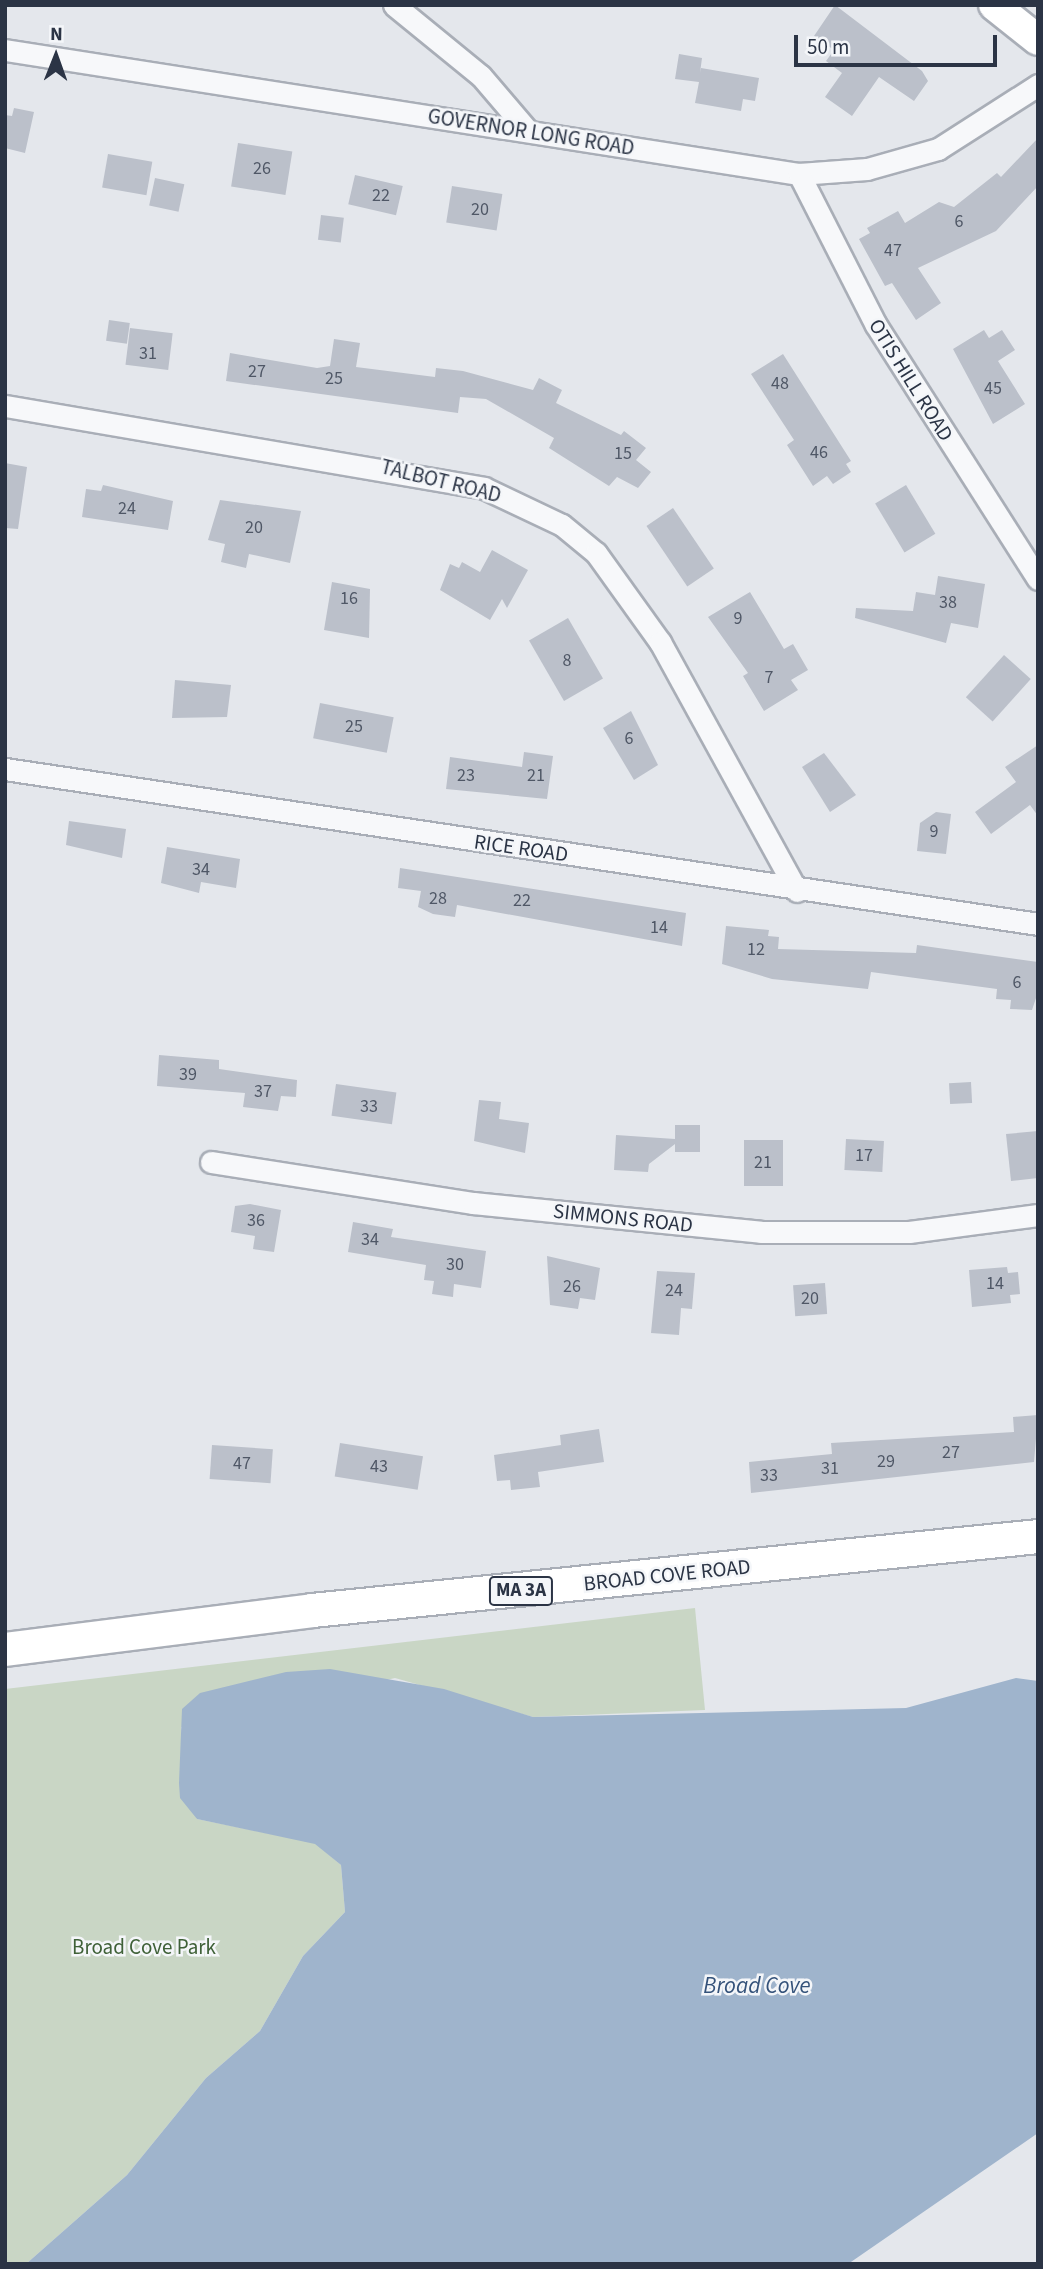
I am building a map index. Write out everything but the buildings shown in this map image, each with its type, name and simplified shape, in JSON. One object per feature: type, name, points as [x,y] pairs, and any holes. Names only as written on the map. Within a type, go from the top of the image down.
[{"type":"main road","name":"BROAD COVE ROAD","points":[[5,1649],[313,1610],[1038,1536]]},
{"type":"street","points":[[394,5],[481,76],[528,131]]},
{"type":"street","points":[[994,5],[1038,40]]},
{"type":"street","name":"GOVERNOR LONG ROAD","points":[[5,50],[799,174],[867,169],[939,149],[1038,85]]},
{"type":"street","name":"OTIS HILL ROAD","points":[[799,174],[876,325],[1038,579]]},
{"type":"street","name":"TALBOT ROAD","points":[[5,406],[484,488],[562,525],[605,564],[660,642],[797,891]]},
{"type":"street","name":"RICE ROAD","points":[[5,769],[797,891],[1038,924]]},
{"type":"street","name":"SIMMONS ROAD","points":[[211,1162],[473,1203],[761,1232],[909,1232],[1038,1214]]},
{"type":"green space","name":"Broad Cove Park","points":[[695,1608],[705,1710],[533,1717],[395,1678],[181,1727],[185,1760],[179,1783],[197,1819],[315,1843],[341,1865],[345,1912],[303,1956],[260,2031],[206,2078],[127,2175],[26,2264],[5,2264],[5,1689]]},
{"type":"water","name":"Broad Cove","points":[[330,1669],[444,1689],[533,1717],[906,1708],[1016,1678],[1038,1681],[1038,2133],[848,2264],[26,2264],[127,2175],[206,2078],[260,2031],[303,1956],[345,1912],[341,1865],[315,1844],[197,1819],[180,1798],[179,1783],[182,1709],[200,1693],[286,1672]]}]
